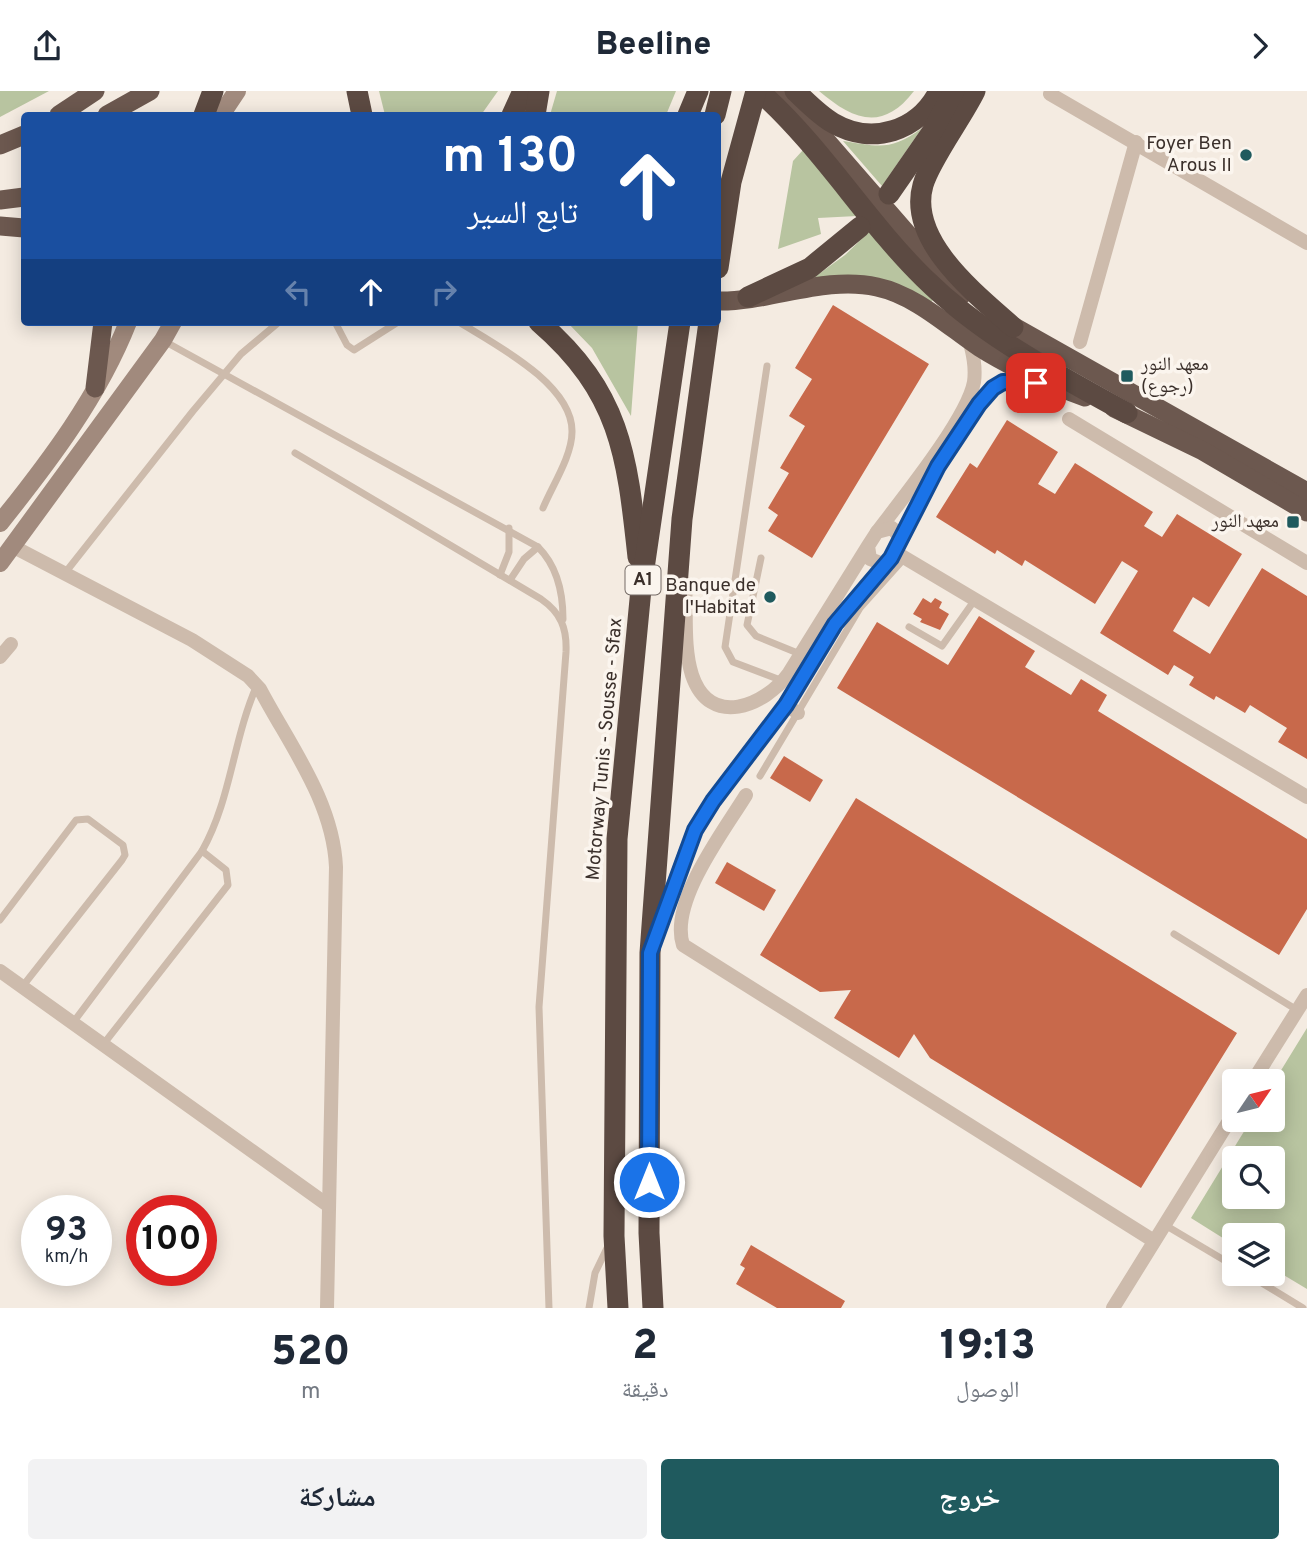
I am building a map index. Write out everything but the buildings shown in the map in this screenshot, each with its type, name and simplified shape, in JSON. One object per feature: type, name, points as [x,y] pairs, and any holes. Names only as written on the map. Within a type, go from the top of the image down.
[{"type":"highway","points":[[64,112],[95,91]]},
{"type":"highway","points":[[112,112],[150,91]]},
{"type":"highway","points":[[205,112],[213,91]]},
{"type":"highway","points":[[357,91],[361,112]]},
{"type":"highway","points":[[368,91],[372,112]]},
{"type":"highway","points":[[514,112],[523,91]]},
{"type":"highway","points":[[536,112],[539,91]]},
{"type":"highway","points":[[689,112],[698,91]]},
{"type":"highway","points":[[716,112],[721,91]]},
{"type":"highway","points":[[721,248],[731,182],[758,91],[820,144],[944,276],[982,307],[1069,361],[1208,434],[1307,492]]},
{"type":"highway","points":[[783,91],[907,260],[961,312],[1028,359],[1203,451],[1307,512]]},
{"type":"highway","points":[[795,91],[834,124],[859,132],[889,132],[917,120],[939,91]]},
{"type":"highway","points":[[889,194],[932,132],[954,91]]},
{"type":"highway","points":[[975,91],[923,184],[923,218],[929,236],[946,263],[1013,327]]},
{"type":"highway","points":[[0,145],[21,136]]},
{"type":"highway","points":[[0,158],[21,151]]},
{"type":"highway","points":[[0,200],[21,197]]},
{"type":"highway","points":[[0,226],[21,228]]},
{"type":"highway","points":[[792,285],[860,227]]},
{"type":"highway","points":[[721,301],[748,297],[792,285],[878,287],[914,303],[969,339],[1050,384],[1128,413]]},
{"type":"highway","points":[[94,388],[102,326]]},
{"type":"highway","points":[[543,326],[582,365],[601,394],[616,426],[629,472],[641,589]]},
{"type":"highway","name":"Motorway Tunis - Sousse - Sfax","points":[[618,1308],[614,1236],[617,839],[641,589],[679,326]]},
{"type":"highway","name":"A1","points":[[653,1308],[649,1233],[650,953],[682,519],[708,326]]},
{"type":"highway","points":[[650,953],[667,902]]},
{"type":"main road","points":[[223,112],[236,91]]},
{"type":"main road","points":[[0,523],[62,443],[126,326]]},
{"type":"main road","points":[[0,563],[171,326]]},
{"type":"street","points":[[1049,94],[1307,243]]},
{"type":"street","points":[[1080,342],[1136,142]]},
{"type":"street","points":[[682,519],[690,663],[697,686],[714,702],[736,708],[767,697],[783,681],[877,532],[913,484],[969,396],[975,370],[969,339]]},
{"type":"street","points":[[667,902],[686,850],[703,816],[792,709],[835,624],[895,558],[901,538],[938,466],[988,392],[1009,381],[1050,384]]},
{"type":"street","points":[[1069,419],[1307,563]]},
{"type":"street","points":[[877,532],[892,528],[901,538]]},
{"type":"street","points":[[868,546],[868,555],[874,562],[895,558],[974,601],[1307,797]]},
{"type":"street","points":[[13,547],[192,640],[257,685],[323,803],[335,845],[327,1308]]},
{"type":"street","points":[[0,657],[10,644]]},
{"type":"street","points":[[746,795],[694,883],[682,925],[683,946],[1153,1241]]},
{"type":"street","points":[[0,971],[71,1025],[328,1206]]},
{"type":"street","points":[[1261,1069],[1307,995]]},
{"type":"street","points":[[1113,1308],[1222,1132]]},
{"type":"lane","points":[[65,573],[226,372],[256,339],[274,326]]},
{"type":"lane","points":[[337,326],[347,345],[354,350],[392,326]]},
{"type":"lane","points":[[465,326],[550,386],[565,407],[572,436],[544,508]]},
{"type":"lane","points":[[163,340],[509,528],[547,556],[558,580],[566,644],[539,1007],[549,1308]]},
{"type":"lane","points":[[767,366],[725,647],[733,662],[783,681]]},
{"type":"lane","points":[[295,453],[510,580],[554,608],[563,621]]},
{"type":"lane","points":[[500,575],[509,552],[509,528]]},
{"type":"lane","points":[[510,580],[524,559],[538,547]]},
{"type":"lane","points":[[761,558],[746,621],[749,630],[756,636],[800,655]]},
{"type":"lane","points":[[909,627],[942,646],[974,601]]},
{"type":"lane","points":[[71,1025],[202,851],[214,831],[240,730],[257,685]]},
{"type":"lane","points":[[760,776],[792,709]]},
{"type":"lane","points":[[0,920],[76,820],[88,819],[123,845],[125,850],[122,860],[21,988]]},
{"type":"lane","points":[[102,1047],[228,885],[226,870],[202,851]]},
{"type":"lane","points":[[1174,934],[1298,1010]]},
{"type":"lane","points":[[1164,1224],[1222,1259]]},
{"type":"lane","points":[[589,1308],[600,1258],[614,1236]]},
{"type":"lane","points":[[1267,1286],[1303,1308]]},
{"type":"green space","points":[[0,91],[49,91],[0,117]]},
{"type":"green space","points":[[379,91],[498,91],[483,112],[384,112]]},
{"type":"green space","points":[[557,91],[676,91],[667,112],[551,112]]},
{"type":"green space","points":[[819,91],[914,91],[890,113],[867,117],[843,109]]},
{"type":"green space","points":[[922,128],[882,186],[843,141],[892,144]]},
{"type":"green space","points":[[803,150],[857,216],[818,218],[821,234],[778,249],[793,161]]},
{"type":"green space","points":[[870,231],[933,300],[929,304],[902,287],[874,278],[844,275],[812,279],[845,255]]},
{"type":"green space","points":[[571,326],[638,326],[631,416],[592,348]]},
{"type":"green space","points":[[1307,1028],[1307,1289],[1285,1276],[1285,1223],[1222,1223],[1222,1237],[1191,1218],[1222,1167],[1222,1209],[1285,1209],[1285,1146],[1235,1146],[1244,1132],[1285,1132],[1285,1069],[1282,1069]]},
{"type":"place","name":"Foyer Ben Arous II","points":[[1246,155]]},
{"type":"place","name":"معهد النور (رجوع)","points":[[1127,376]]},
{"type":"place","name":"معهد النور","points":[[1293,522]]},
{"type":"place","name":"Banque de l'Habitat","points":[[770,597]]},
{"type":"route","points":[[649,1182],[650,953],[695,830],[713,801],[786,705],[835,624],[854,598],[891,558],[938,466],[988,392],[1003,382],[1016,380],[1036,383]]}]
